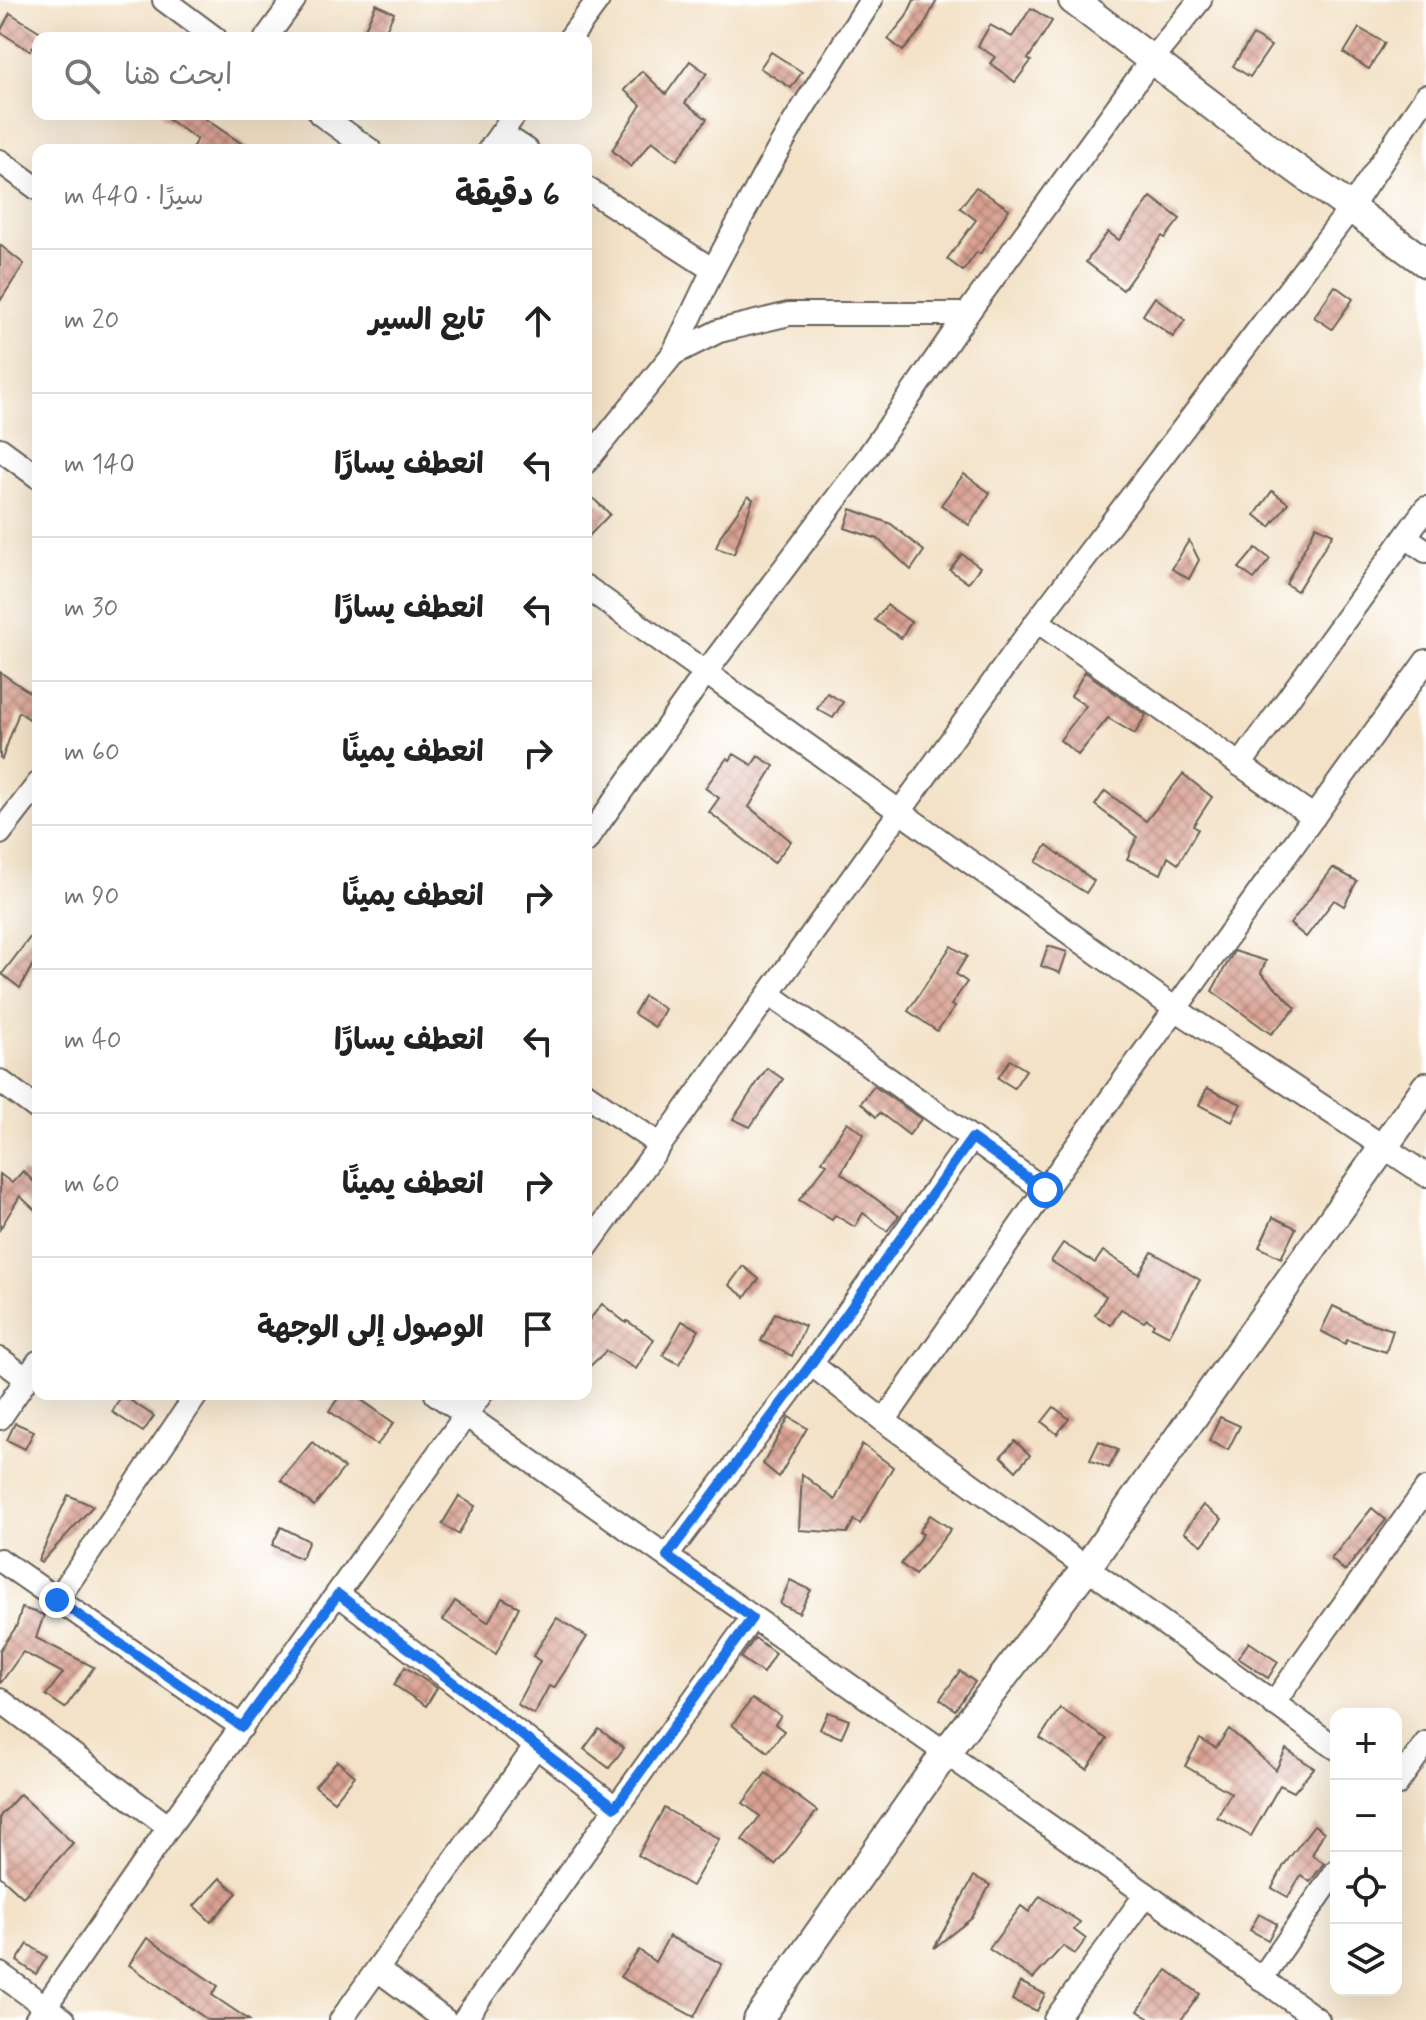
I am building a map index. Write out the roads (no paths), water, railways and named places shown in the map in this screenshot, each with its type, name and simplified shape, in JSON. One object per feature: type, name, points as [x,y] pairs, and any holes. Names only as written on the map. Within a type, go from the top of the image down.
[{"type":"street","points":[[164,0],[207,32]]},
{"type":"street","points":[[270,32],[294,0]]},
{"type":"street","points":[[574,32],[598,0]]},
{"type":"street","points":[[592,455],[673,354],[713,270],[794,122],[871,0]]},
{"type":"street","points":[[1073,0],[1426,263]]},
{"type":"street","points":[[592,833],[706,672],[867,458],[1152,59],[1200,0]]},
{"type":"street","points":[[592,1240],[1037,621],[1350,209],[1426,96]]},
{"type":"street","points":[[328,120],[362,144]]},
{"type":"street","points":[[495,142],[511,120]]},
{"type":"street","points":[[0,161],[32,185]]},
{"type":"street","points":[[592,192],[713,270]]},
{"type":"street","points":[[673,354],[719,331],[789,314],[967,314]]},
{"type":"street","points":[[0,449],[32,473]]},
{"type":"street","points":[[1240,765],[1426,508]]},
{"type":"street","points":[[1406,537],[1426,551]]},
{"type":"street","points":[[592,591],[1177,1010],[1426,1175]]},
{"type":"street","points":[[1037,621],[1314,817]]},
{"type":"street","points":[[884,1421],[1045,1190],[1426,661]]},
{"type":"street","points":[[0,833],[32,792]]},
{"type":"street","points":[[769,994],[1045,1190]]},
{"type":"street","points":[[0,1081],[32,1105]]},
{"type":"street","points":[[758,2020],[946,1752],[1087,1567],[1426,1087]]},
{"type":"street","points":[[592,1098],[660,1145]]},
{"type":"street","points":[[667,1556],[811,1364],[972,1138]]},
{"type":"street","points":[[0,1359],[32,1370],[0,1418]]},
{"type":"street","points":[[811,1364],[884,1421],[1330,1744]]},
{"type":"street","points":[[57,1600],[193,1400]]},
{"type":"street","points":[[445,1400],[946,1752],[1318,2020]]},
{"type":"street","points":[[0,1974],[49,2016],[169,1827],[477,1400]]},
{"type":"street","points":[[1273,1704],[1426,1489]]},
{"type":"street","points":[[0,1560],[242,1727]]},
{"type":"street","points":[[338,1594],[615,1807]]},
{"type":"street","points":[[464,2020],[752,1618]]},
{"type":"street","points":[[0,1700],[169,1827]]},
{"type":"street","points":[[1400,1780],[1426,1743]]},
{"type":"street","points":[[341,2020],[536,1746]]},
{"type":"street","points":[[1261,1979],[1330,1880]]},
{"type":"street","points":[[1055,2020],[1146,1894]]},
{"type":"street","points":[[378,1970],[445,2020]]}]
